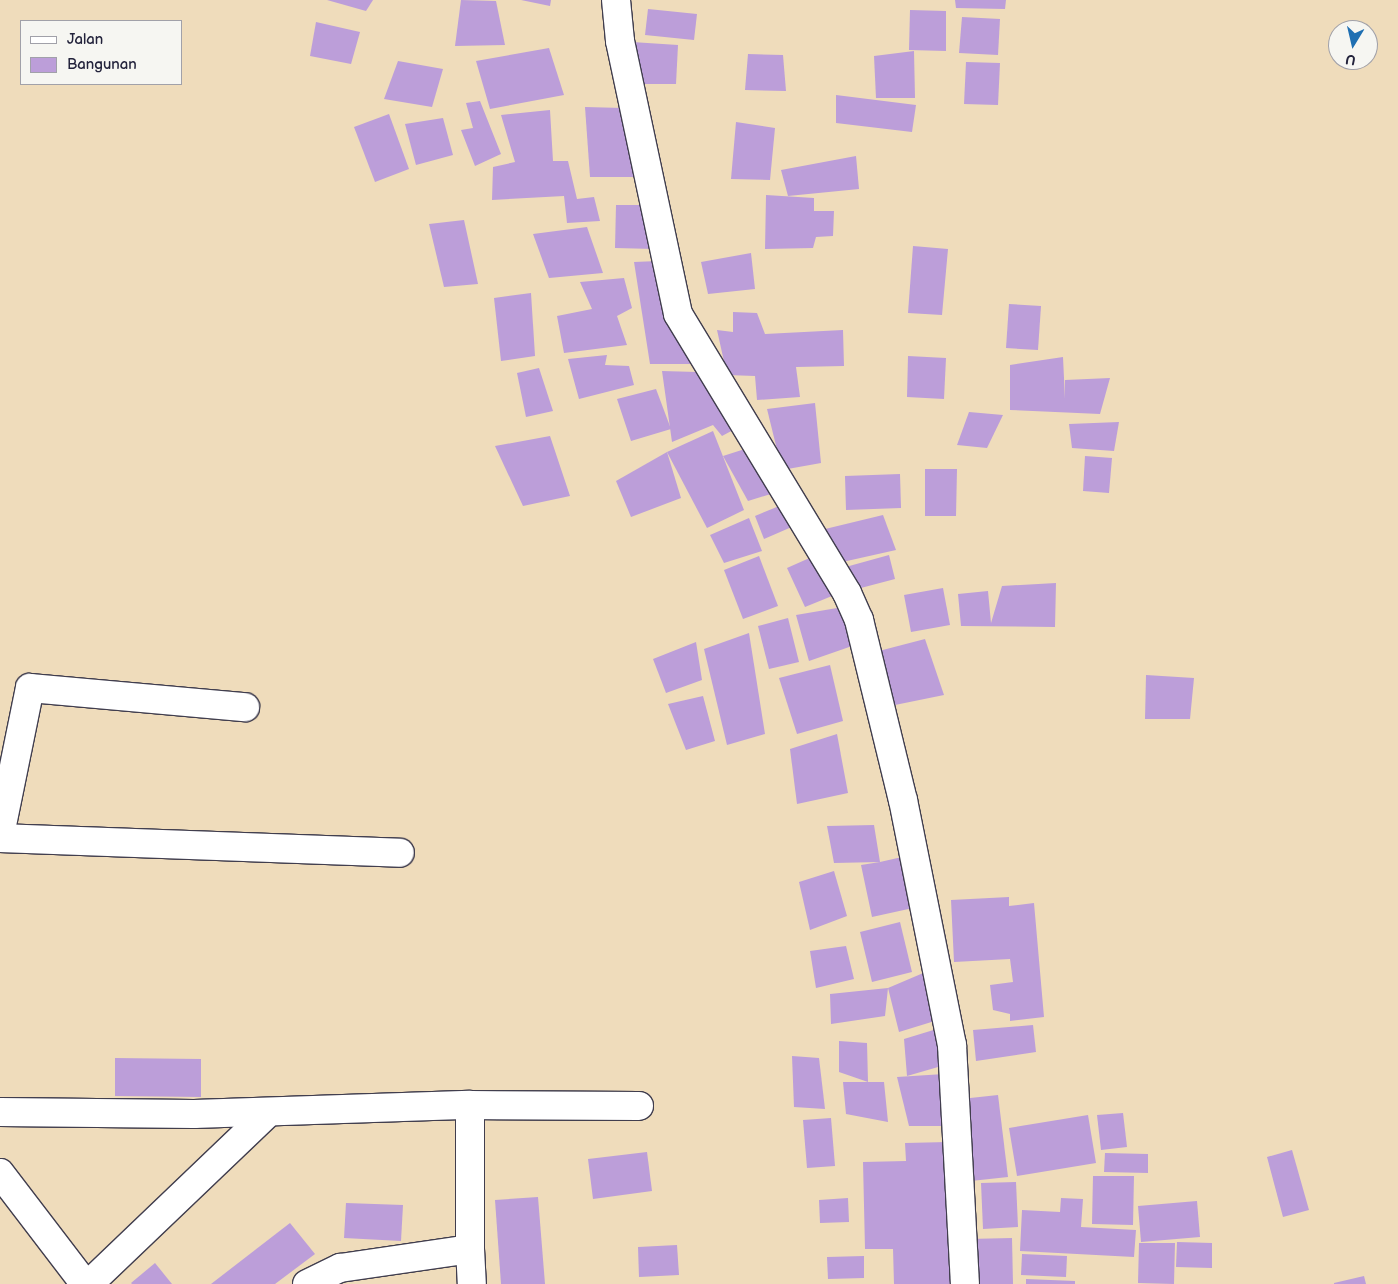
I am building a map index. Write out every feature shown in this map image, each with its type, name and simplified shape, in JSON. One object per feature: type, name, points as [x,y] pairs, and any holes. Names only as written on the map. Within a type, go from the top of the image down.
[{"type":"street","points":[[616,0],[620,41],[678,314],[847,593],[859,620],[902,800],[952,1045],[965,1284]]},
{"type":"street","points":[[245,707],[30,688],[0,837],[400,853]]},
{"type":"street","points":[[0,1112],[269,1112],[470,1105],[639,1106]]},
{"type":"street","points":[[470,1105],[470,1249],[472,1284]]},
{"type":"street","points":[[0,1173],[87,1284],[269,1112]]},
{"type":"street","points":[[307,1284],[340,1268],[470,1249]]},
{"type":"building","points":[[327,0],[373,0],[366,11]]},
{"type":"building","points":[[461,0],[496,1],[505,45],[455,46]]},
{"type":"building","points":[[521,0],[551,0],[550,6]]},
{"type":"building","points":[[955,0],[1006,0],[1005,9],[956,8]]},
{"type":"building","points":[[648,9],[697,14],[694,40],[645,35]]},
{"type":"building","points":[[910,10],[946,11],[946,51],[909,50]]},
{"type":"building","points":[[962,17],[1000,19],[998,55],[959,53]]},
{"type":"building","points":[[316,22],[360,32],[351,64],[310,56]]},
{"type":"building","points":[[632,42],[678,45],[676,84],[639,84]]},
{"type":"building","points":[[549,48],[564,95],[490,109],[476,61]]},
{"type":"building","points":[[914,51],[915,98],[876,98],[874,56]]},
{"type":"building","points":[[748,54],[783,55],[786,91],[745,90]]},
{"type":"building","points":[[398,61],[443,69],[432,107],[384,99]]},
{"type":"building","points":[[966,62],[1000,63],[998,105],[964,104]]},
{"type":"building","points":[[836,95],[916,105],[912,132],[836,123]]},
{"type":"building","points":[[480,101],[501,154],[475,166],[461,130],[473,128],[466,103]]},
{"type":"building","points":[[585,107],[623,108],[635,177],[590,177]]},
{"type":"building","points":[[550,110],[553,161],[568,161],[577,199],[594,197],[600,221],[567,223],[564,196],[492,200],[493,167],[515,162],[501,115]]},
{"type":"building","points":[[389,114],[409,169],[375,182],[354,127]]},
{"type":"building","points":[[443,118],[453,155],[416,165],[405,124]]},
{"type":"building","points":[[736,122],[775,128],[770,180],[731,179]]},
{"type":"building","points":[[856,156],[859,189],[788,196],[781,170]]},
{"type":"building","points":[[766,195],[814,198],[814,211],[834,211],[833,236],[816,237],[813,248],[765,249]]},
{"type":"building","points":[[616,205],[646,205],[654,249],[615,248]]},
{"type":"building","points":[[464,220],[478,284],[444,287],[429,224]]},
{"type":"building","points":[[587,227],[603,273],[549,278],[533,234]]},
{"type":"building","points":[[913,246],[948,249],[942,315],[908,313]]},
{"type":"building","points":[[751,253],[755,289],[708,294],[701,262]]},
{"type":"building","points":[[658,261],[695,364],[650,364],[634,262]]},
{"type":"building","points":[[624,278],[632,308],[617,316],[627,345],[564,353],[557,316],[592,309],[580,282]]},
{"type":"building","points":[[531,293],[535,356],[501,361],[494,298]]},
{"type":"building","points":[[1009,304],[1041,306],[1038,350],[1006,348]]},
{"type":"building","points":[[733,312],[757,313],[765,334],[843,330],[844,366],[796,367],[800,397],[757,400],[755,376],[727,375],[717,330],[733,332]]},
{"type":"building","points":[[607,355],[605,365],[629,366],[634,385],[579,399],[568,359]]},
{"type":"building","points":[[908,356],[946,358],[944,399],[907,397]]},
{"type":"building","points":[[1063,357],[1065,399],[1065,380],[1110,378],[1100,414],[1010,410],[1010,365]]},
{"type":"building","points":[[539,368],[553,411],[526,417],[517,373]]},
{"type":"building","points":[[662,371],[697,372],[735,429],[722,436],[713,425],[672,442]]},
{"type":"building","points":[[656,389],[671,429],[631,441],[617,399]]},
{"type":"building","points":[[815,403],[821,463],[782,470],[767,409]]},
{"type":"building","points":[[969,412],[1003,415],[987,448],[957,445]]},
{"type":"building","points":[[1119,422],[1114,451],[1072,448],[1069,424]]},
{"type":"building","points":[[713,431],[744,510],[707,528],[667,452]]},
{"type":"building","points":[[550,436],[570,496],[523,506],[495,446]]},
{"type":"building","points":[[748,448],[774,493],[748,501],[723,456]]},
{"type":"building","points":[[667,452],[681,498],[631,517],[616,481]]},
{"type":"building","points":[[1085,456],[1112,458],[1109,493],[1083,491]]},
{"type":"building","points":[[925,469],[957,469],[956,516],[925,516]]},
{"type":"building","points":[[900,474],[901,508],[846,510],[845,476]]},
{"type":"building","points":[[784,504],[794,526],[764,539],[755,516]]},
{"type":"building","points":[[883,515],[896,550],[838,563],[821,530]]},
{"type":"building","points":[[749,518],[762,551],[724,563],[710,535]]},
{"type":"building","points":[[889,555],[895,579],[857,589],[842,568]]},
{"type":"building","points":[[759,556],[778,606],[743,619],[724,570]]},
{"type":"building","points":[[814,556],[832,596],[805,607],[787,568]]},
{"type":"building","points":[[1056,583],[1055,627],[961,626],[958,594],[988,591],[991,623],[1002,586]]},
{"type":"building","points":[[943,588],[950,625],[911,632],[904,595]]},
{"type":"building","points":[[843,607],[855,645],[809,661],[796,615]]},
{"type":"building","points":[[788,618],[799,662],[769,669],[758,626]]},
{"type":"building","points":[[749,633],[765,734],[727,745],[704,649]]},
{"type":"building","points":[[925,639],[944,695],[890,706],[875,652]]},
{"type":"building","points":[[696,642],[702,680],[666,693],[653,659]]},
{"type":"building","points":[[830,665],[843,721],[797,734],[779,678]]},
{"type":"building","points":[[1146,675],[1194,678],[1190,719],[1145,719]]},
{"type":"building","points":[[703,696],[715,741],[686,750],[668,704]]},
{"type":"building","points":[[837,734],[848,793],[797,804],[790,749]]},
{"type":"building","points":[[874,825],[880,862],[834,863],[827,826]]},
{"type":"building","points":[[902,857],[913,908],[872,917],[861,865]]},
{"type":"building","points":[[834,871],[847,916],[810,930],[799,882]]},
{"type":"building","points":[[1009,897],[1009,906],[1034,903],[1044,1017],[1010,1021],[1010,1014],[993,1010],[990,985],[1013,982],[1010,959],[954,962],[951,900]]},
{"type":"building","points":[[900,922],[912,972],[872,982],[860,932]]},
{"type":"building","points":[[846,946],[854,979],[816,988],[810,951]]},
{"type":"building","points":[[928,971],[938,1020],[899,1032],[888,988]]},
{"type":"building","points":[[888,988],[885,1016],[831,1024],[830,994]]},
{"type":"building","points":[[1033,1025],[1036,1052],[976,1061],[973,1030]]},
{"type":"building","points":[[940,1028],[945,1065],[907,1076],[904,1039]]},
{"type":"building","points":[[839,1041],[867,1043],[868,1082],[839,1072]]},
{"type":"building","points":[[792,1056],[819,1058],[825,1109],[794,1107]]},
{"type":"building","points":[[115,1058],[201,1059],[201,1097],[115,1096]]},
{"type":"building","points":[[944,1074],[949,1126],[909,1126],[897,1077]]},
{"type":"building","points":[[843,1082],[884,1082],[888,1122],[846,1114]]},
{"type":"building","points":[[998,1095],[1008,1177],[971,1181],[961,1099]]},
{"type":"building","points":[[1123,1113],[1127,1147],[1101,1150],[1097,1115]]},
{"type":"building","points":[[1088,1115],[1096,1163],[1017,1176],[1009,1128]]},
{"type":"building","points":[[831,1118],[835,1166],[807,1168],[803,1120]]},
{"type":"building","points":[[948,1142],[951,1284],[894,1284],[893,1249],[865,1249],[863,1162],[906,1161],[905,1143]]},
{"type":"building","points":[[1292,1150],[1309,1210],[1283,1217],[1267,1157]]},
{"type":"building","points":[[647,1152],[652,1191],[593,1199],[588,1159]]},
{"type":"building","points":[[1105,1153],[1148,1154],[1148,1173],[1104,1172]]},
{"type":"building","points":[[1093,1176],[1134,1176],[1133,1225],[1092,1224]]},
{"type":"building","points":[[1016,1182],[1018,1227],[983,1229],[981,1183]]},
{"type":"building","points":[[538,1197],[545,1284],[501,1284],[495,1200]]},
{"type":"building","points":[[848,1198],[849,1222],[820,1223],[819,1200]]},
{"type":"building","points":[[1061,1198],[1083,1199],[1081,1227],[1136,1230],[1134,1257],[1020,1251],[1022,1210],[1060,1212]]},
{"type":"building","points":[[1197,1201],[1200,1237],[1141,1242],[1138,1206]]},
{"type":"building","points":[[346,1203],[403,1205],[401,1241],[344,1238]]},
{"type":"building","points":[[290,1223],[315,1254],[275,1284],[211,1284]]},
{"type":"building","points":[[1012,1238],[1013,1284],[969,1284],[968,1239]]},
{"type":"building","points":[[1177,1242],[1212,1243],[1212,1268],[1176,1267]]},
{"type":"building","points":[[1139,1243],[1175,1243],[1174,1284],[1138,1283]]},
{"type":"building","points":[[677,1245],[679,1275],[639,1277],[638,1247]]},
{"type":"building","points":[[1022,1254],[1067,1256],[1066,1277],[1021,1275]]},
{"type":"building","points":[[864,1256],[864,1278],[828,1279],[827,1257]]},
{"type":"building","points":[[155,1263],[172,1284],[131,1283]]},
{"type":"building","points":[[1364,1276],[1366,1284],[1334,1284],[1334,1283]]},
{"type":"building","points":[[1026,1279],[1075,1281],[1075,1284],[1026,1284]]}]
